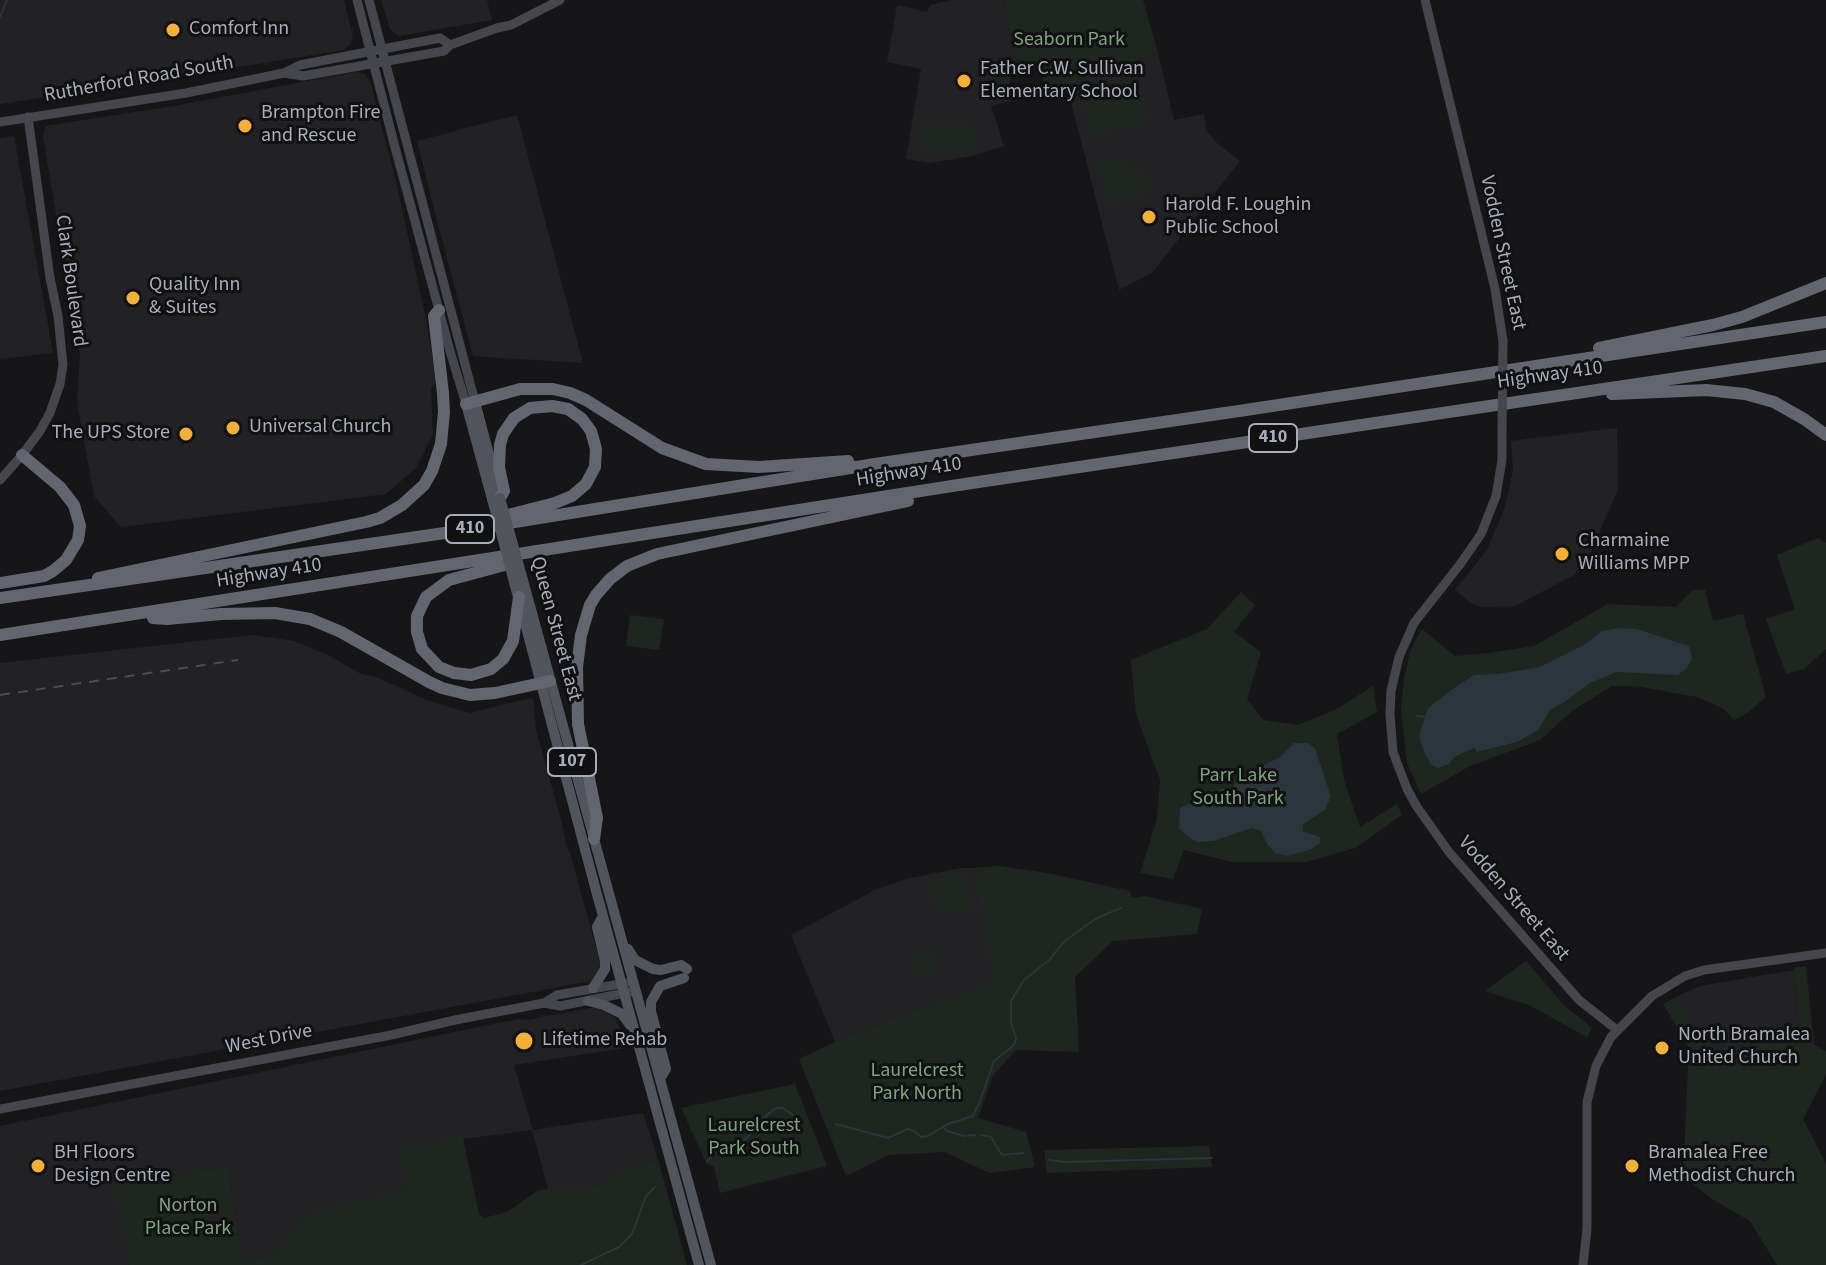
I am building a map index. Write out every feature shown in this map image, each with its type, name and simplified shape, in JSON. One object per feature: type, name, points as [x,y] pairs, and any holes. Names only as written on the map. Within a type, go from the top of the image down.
[{"type":"highway","points":[[1558,362],[1578,353],[1742,317],[1826,283]]},
{"type":"highway","points":[[64,589],[108,574],[366,522],[402,505],[424,485],[441,444],[443,393],[434,316],[439,310]]},
{"type":"highway","name":"Highway 410","points":[[0,598],[1826,322]]},
{"type":"highway","name":"Highway 410","points":[[0,635],[965,484],[1826,356]]},
{"type":"highway","points":[[470,403],[520,389],[561,390],[586,400],[662,448],[706,464],[759,467],[860,460],[875,464]]},
{"type":"highway","points":[[1581,391],[1606,394],[1706,390],[1745,394],[1774,402],[1826,435]]},
{"type":"highway","points":[[465,530],[486,520],[555,503],[580,491],[591,476],[596,458],[595,440],[582,419],[568,409],[552,406],[530,408],[514,418],[503,434],[500,445],[499,467],[504,491],[496,498]]},
{"type":"highway","points":[[0,583],[44,576],[66,560],[78,540],[80,526],[74,505],[60,487],[22,455]]},
{"type":"highway","points":[[594,839],[597,818],[578,724],[577,667],[585,620],[596,595],[610,579],[627,566],[657,554],[953,492],[965,484]]},
{"type":"highway","points":[[519,597],[513,641],[503,659],[491,669],[471,675],[454,673],[439,667],[422,649],[417,616],[426,597],[437,587],[464,575],[537,557],[549,550]]},
{"type":"highway","points":[[130,616],[167,619],[275,613],[295,616],[341,632],[418,677],[455,692],[483,695],[546,682]]},
{"type":"main road","name":"Queen Street East","points":[[470,403],[546,682],[603,916],[660,1079],[711,1265]]},
{"type":"main road","name":"Queen Street East","points":[[519,581],[519,597],[594,839],[620,935],[634,1029],[699,1265]]},
{"type":"main road","points":[[593,988],[606,967],[597,927],[603,916]]},
{"type":"main road","points":[[620,935],[635,960],[657,970],[681,965],[686,973],[660,986],[651,1002],[666,1069],[660,1079]]},
{"type":"main road","points":[[588,1001],[622,1014],[634,1029]]},
{"type":"street","name":"Queen Street East","points":[[357,0],[371,50],[380,63],[470,403]]},
{"type":"street","name":"Queen Street East","points":[[369,0],[382,49],[380,63],[439,310],[470,403]]},
{"type":"street","name":"Rutherford Road South","points":[[284,73],[303,76],[444,51],[450,45],[511,25],[560,0]]},
{"type":"street","name":"Vodden Street East","points":[[1425,0],[1495,289],[1503,341],[1502,460],[1496,496],[1481,534],[1421,612],[1399,657],[1391,691],[1393,752],[1417,807],[1449,852],[1579,1000],[1617,1030]]},
{"type":"street","name":"Rutherford Road South","points":[[0,122],[188,92],[284,73],[300,65],[440,38],[450,45]]},
{"type":"street","name":"Clark Boulevard","points":[[0,480],[40,431],[50,413],[63,365],[28,117]]},
{"type":"street","points":[[1583,1265],[1587,1229],[1585,1121],[1588,1089],[1601,1053],[1617,1030],[1652,996],[1685,976],[1704,970],[1826,953]]},
{"type":"street","name":"West Drive","points":[[0,1109],[391,1035],[544,1003],[557,995],[593,988],[628,987]]},
{"type":"street","name":"West Drive","points":[[544,1003],[560,1006],[588,1001],[628,987]]},
{"type":"shaded area","points":[[0,0],[344,0],[353,37],[350,45],[343,50],[0,104]]},
{"type":"shaded area","points":[[381,0],[487,0],[492,20],[399,36],[390,29]]},
{"type":"shaded area","name":"Father C.W. Sullivan Elementary School","points":[[952,0],[1003,0],[1018,67],[1012,73],[1009,84],[1021,98],[991,106],[1004,146],[972,156],[929,163],[906,159],[921,69],[887,62],[897,5],[927,12],[930,5]]},
{"type":"shaded area","name":"Harold F. Loughin Public School","points":[[1158,53],[1174,120],[1204,114],[1206,130],[1240,161],[1152,273],[1119,290],[1067,86]]},
{"type":"shaded area","points":[[356,72],[364,74],[370,81],[397,186],[436,381],[431,389],[433,434],[416,468],[386,494],[121,527],[94,496],[77,402],[80,356],[43,137],[45,126]]},
{"type":"shaded area","points":[[517,115],[583,363],[473,356],[417,141]]},
{"type":"shaded area","points":[[14,136],[53,353],[0,359],[0,138]]},
{"type":"shaded area","points":[[1617,428],[1618,489],[1590,554],[1574,575],[1515,606],[1481,607],[1455,590],[1487,550],[1505,507],[1513,471],[1511,441]]},
{"type":"shaded area","points":[[1637,629],[1689,646],[1692,659],[1678,675],[1616,672],[1588,684],[1550,710],[1538,730],[1517,742],[1477,752],[1474,748],[1438,768],[1431,764],[1419,736],[1428,708],[1454,688],[1474,675],[1540,667],[1584,645],[1602,631]]},
{"type":"shaded area","points":[[253,635],[294,641],[326,654],[361,674],[376,677],[429,701],[470,713],[533,699],[536,730],[600,962],[599,971],[591,981],[0,1091],[0,663]]},
{"type":"shaded area","points":[[1294,743],[1308,743],[1315,748],[1331,797],[1325,810],[1303,824],[1303,831],[1320,837],[1320,843],[1312,849],[1288,856],[1275,853],[1261,831],[1252,828],[1214,841],[1197,842],[1179,828],[1180,808],[1232,787],[1247,774],[1280,757]]},
{"type":"shaded area","points":[[973,868],[995,984],[910,1012],[835,1042],[791,935],[875,890],[906,879]]},
{"type":"shaded area","points":[[1794,970],[1800,1039],[1705,1050],[1676,997],[1700,986]]},
{"type":"shaded area","points":[[596,1007],[615,1018],[625,1048],[514,1065],[533,1130],[643,1113],[658,1159],[586,1191],[551,1199],[532,1130],[401,1147],[407,1198],[289,1250],[243,1262],[228,1167],[114,1183],[129,1265],[0,1265],[0,1126],[503,1022]]},
{"type":"green space","name":"Seaborn Park","points":[[1003,0],[1143,0],[1158,53],[1038,94],[1044,84],[1043,75],[1031,65],[1018,67]]},
{"type":"green space","points":[[1128,81],[1133,92],[1141,90],[1148,121],[1091,135],[1084,104],[1090,102],[1086,91]]},
{"type":"green space","points":[[922,124],[975,126],[974,152],[921,150]]},
{"type":"green space","points":[[1112,159],[1138,169],[1153,193],[1108,203],[1098,160]]},
{"type":"green space","points":[[1818,538],[1826,543],[1826,649],[1804,669],[1786,674],[1766,619],[1795,609],[1777,555]]},
{"type":"green space","points":[[1693,590],[1705,590],[1713,621],[1743,614],[1766,697],[1747,713],[1734,720],[1724,709],[1697,697],[1636,686],[1612,686],[1573,710],[1540,740],[1470,766],[1421,794],[1407,763],[1401,711],[1404,677],[1411,649],[1422,629],[1455,656],[1488,653],[1534,646],[1608,604],[1676,607]]},
{"type":"green space","name":"Parr Lake South Park","points":[[1241,592],[1255,605],[1234,632],[1261,652],[1247,699],[1263,720],[1298,725],[1337,709],[1373,686],[1377,712],[1337,734],[1344,780],[1360,827],[1397,804],[1402,815],[1355,848],[1306,862],[1232,862],[1184,850],[1173,879],[1140,873],[1157,819],[1160,780],[1136,714],[1131,660],[1207,629]]},
{"type":"green space","points":[[630,615],[664,619],[659,650],[626,646]]},
{"type":"green space","name":"Laurelcrest Park North","points":[[999,866],[1129,891],[1132,898],[1145,896],[1202,909],[1197,934],[1113,941],[1075,977],[1079,1052],[1016,1050],[993,1075],[978,1118],[1026,1132],[1035,1167],[990,1173],[944,1152],[888,1155],[846,1176],[799,1059],[910,1012],[994,984],[973,868]]},
{"type":"green space","points":[[966,875],[972,909],[952,914],[945,912],[934,903],[929,880]]},
{"type":"green space","points":[[927,949],[929,952],[933,950],[939,964],[934,971],[923,976],[918,974],[913,961],[920,951]]},
{"type":"green space","points":[[1526,961],[1564,1005],[1592,1028],[1587,1037],[1529,1005],[1485,991]]},
{"type":"green space","points":[[1806,966],[1814,1045],[1826,1051],[1826,1074],[1803,1119],[1826,1164],[1826,1265],[1777,1265],[1750,1221],[1712,1199],[1683,1176],[1689,1048],[1663,1004],[1676,997],[1706,1049],[1800,1039],[1794,968]]},
{"type":"green space","name":"Laurelcrest Park South","points":[[795,1084],[827,1166],[720,1193],[714,1167],[707,1164],[681,1108]]},
{"type":"green space","name":"Norton Place Park","points":[[463,1138],[479,1214],[484,1218],[507,1212],[537,1191],[557,1187],[590,1189],[604,1183],[619,1170],[633,1164],[637,1168],[658,1159],[687,1265],[129,1265],[113,1183],[228,1167],[243,1262],[277,1253],[305,1217],[345,1203],[406,1190],[400,1147]]},
{"type":"green space","points":[[1209,1146],[1212,1167],[1047,1173],[1044,1150]]},
{"type":"waterway","points":[[0,17],[7,0]]},
{"type":"waterway","points":[[1417,716],[1427,717]]},
{"type":"waterway","points":[[836,1124],[888,1138],[908,1129],[921,1137],[973,1116],[994,1061],[1014,1045],[1016,1038],[1011,1023],[1011,1001],[1024,980],[1049,960],[1065,941],[1095,919],[1121,908]]},
{"type":"waterway","points":[[707,1162],[715,1152],[732,1149],[743,1142],[776,1108],[783,1108],[798,1119]]},
{"type":"waterway","points":[[943,1127],[964,1136],[975,1135]]},
{"type":"waterway","points":[[981,1135],[991,1137],[1002,1155],[1023,1153]]},
{"type":"waterway","points":[[1049,1160],[1212,1158]]},
{"type":"waterway","points":[[581,1265],[619,1247],[632,1234],[646,1196],[655,1187]]},
{"type":"railway","points":[[0,695],[238,660]]},
{"type":"place","name":"Comfort Inn","points":[[173,30]]},
{"type":"place","name":"Father C.W. Sullivan Elementary School","points":[[964,81]]},
{"type":"place","name":"Brampton Fire and Rescue","points":[[245,126]]},
{"type":"place","name":"Harold F. Loughin Public School","points":[[1149,217]]},
{"type":"place","name":"Quality Inn & Suites","points":[[133,298]]},
{"type":"place","name":"Universal Church","points":[[233,428]]},
{"type":"place","name":"The UPS Store","points":[[186,434]]},
{"type":"place","name":"Charmaine Williams MPP","points":[[1562,554]]},
{"type":"place","name":"Lifetime Rehab","points":[[524,1041]]},
{"type":"place","name":"North Bramalea United Church","points":[[1662,1048]]},
{"type":"place","name":"BH Floors Design Centre","points":[[38,1166]]},
{"type":"place","name":"Bramalea Free Methodist Church","points":[[1632,1166]]}]
